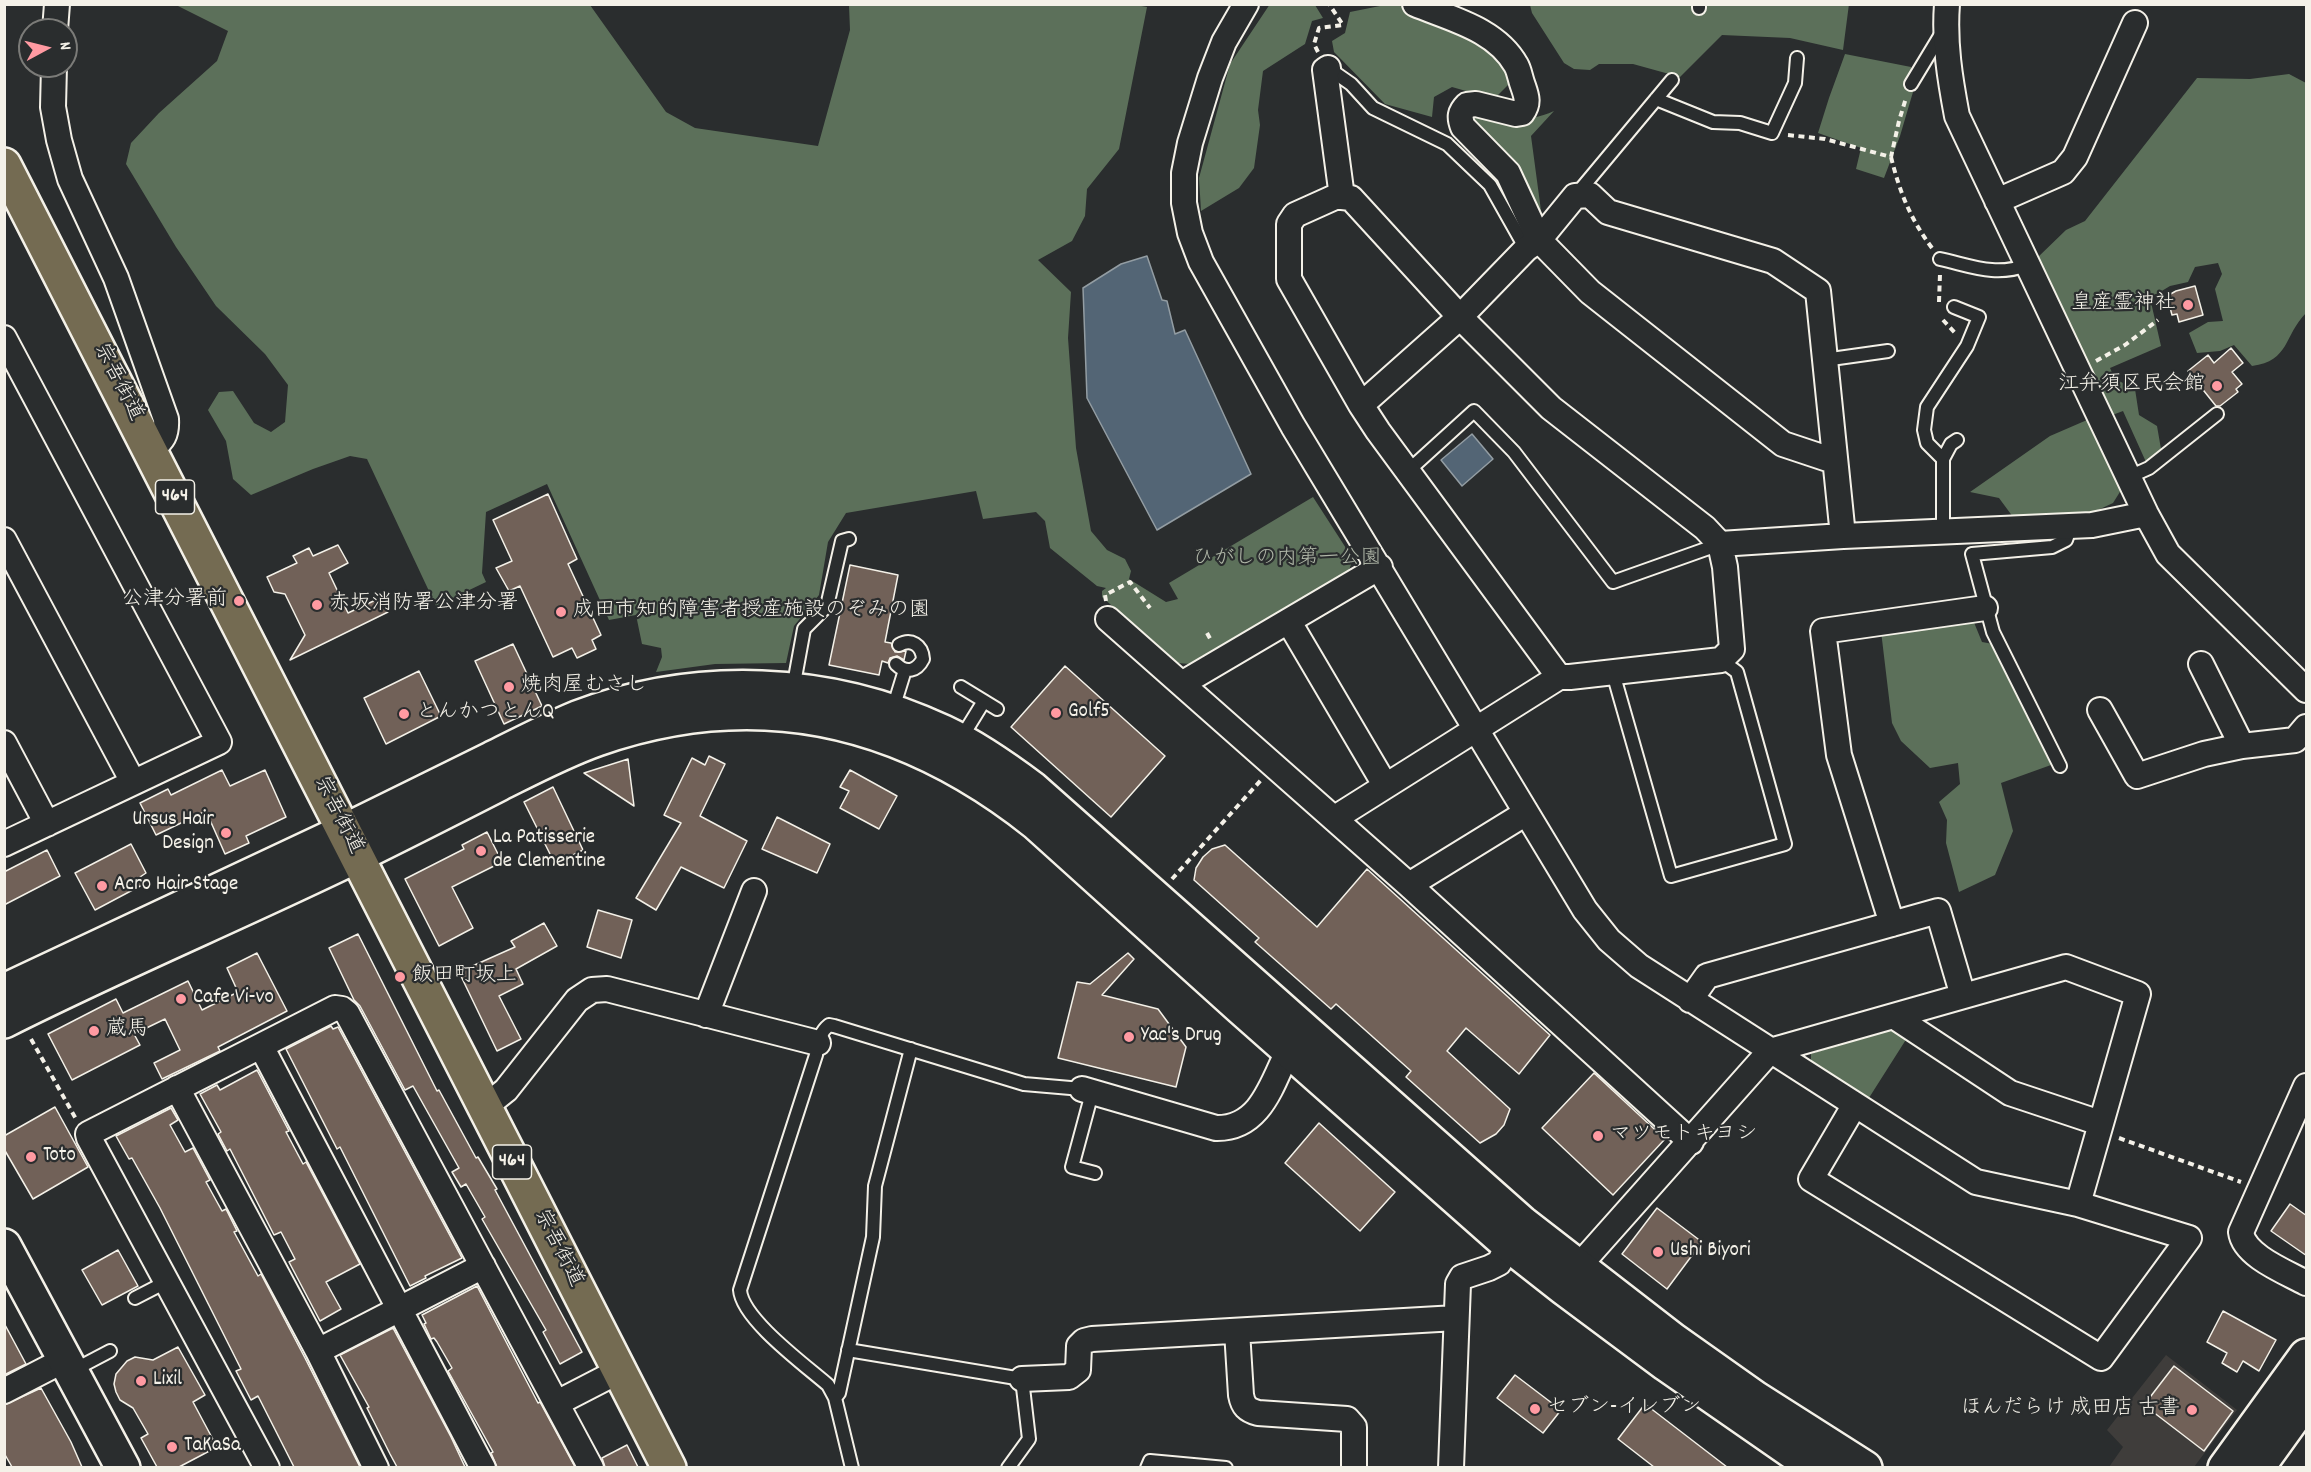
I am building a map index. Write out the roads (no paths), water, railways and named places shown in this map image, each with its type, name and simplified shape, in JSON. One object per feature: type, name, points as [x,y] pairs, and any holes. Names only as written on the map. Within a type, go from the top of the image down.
[{"type":"highway","name":"宗吾街道","points":[[4,165],[669,1467]]},
{"type":"street","points":[[1246,4],[1221,51],[1210,78],[1190,144],[1184,173],[1184,203],[1190,233],[1200,262],[1293,426],[1596,926],[1623,954],[1690,1000],[1976,1182],[2078,1204],[2189,1238],[2101,1358],[1811,1179],[1854,1106]]},
{"type":"street","points":[[1415,4],[1493,39],[1516,65],[1527,100],[1522,113],[1516,114],[1476,104],[1467,105],[1461,110],[1460,118],[1463,127],[1508,173],[1533,244],[1590,292],[1783,444],[1834,460]]},
{"type":"street","points":[[1946,16],[1949,75],[1957,116],[2146,514],[2168,554],[2307,690]]},
{"type":"street","points":[[1997,201],[2063,172],[2075,157],[2134,23]]},
{"type":"street","points":[[1325,63],[1342,197]]},
{"type":"street","points":[[54,78],[53,107],[70,179],[116,278],[166,418],[167,430],[164,439],[151,450]]},
{"type":"street","points":[[1361,405],[1460,316],[1533,244],[1575,196],[1590,195],[1608,212],[1773,261],[1818,291],[1843,536]]},
{"type":"street","points":[[1335,818],[1559,677],[1721,660],[1732,649],[1725,567],[1720,544],[1705,528],[1551,408],[1460,316],[1351,198],[1335,197],[1295,215],[1289,224],[1289,279],[1361,405],[1559,677]]},
{"type":"street","points":[[4,338],[219,742],[4,844]]},
{"type":"street","points":[[1720,544],[2092,525],[2146,514]]},
{"type":"street","points":[[4,540],[133,782]]},
{"type":"street","points":[[1183,683],[1380,567]]},
{"type":"street","points":[[1892,924],[1839,755],[1823,631],[1985,608]]},
{"type":"street","points":[[1108,619],[1335,818],[1691,1142]]},
{"type":"street","points":[[1289,622],[1385,785]]},
{"type":"street","points":[[2201,664],[2242,746]]},
{"type":"street","points":[[4,1021],[351,843],[528,740],[577,718],[644,698],[709,689],[793,690],[842,697],[892,712],[960,741],[1033,789],[1515,1233]]},
{"type":"street","points":[[2100,710],[2137,776],[2204,754],[2242,746],[2295,740],[2307,728]]},
{"type":"street","points":[[4,991],[594,740],[642,724],[705,713],[736,712],[810,716],[895,740],[966,773],[1004,797],[1289,1049],[1570,1278],[1666,1364],[1816,1467]]},
{"type":"street","points":[[4,743],[47,824]]},
{"type":"street","points":[[1409,885],[1526,813]]},
{"type":"street","points":[[706,1015],[754,891]]},
{"type":"street","points":[[1690,1000],[1707,976],[1938,911],[1963,996]]},
{"type":"street","points":[[1570,1278],[1770,1051],[2066,967],[2138,994],[2078,1204]]},
{"type":"street","points":[[483,1105],[491,1102],[506,1090],[577,1000],[592,990],[607,989],[818,1043]]},
{"type":"street","points":[[267,1467],[88,1134],[335,1008],[342,1009],[346,1013],[591,1467]]},
{"type":"street","points":[[1895,1017],[2010,1094],[2099,1127]]},
{"type":"street","points":[[261,1046],[483,1467]]},
{"type":"street","points":[[1087,1091],[1156,1118],[1225,1128],[1242,1124],[1256,1113],[1289,1049]]},
{"type":"street","points":[[2307,1086],[2243,1223],[2241,1232],[2242,1240],[2251,1252],[2307,1283]]},
{"type":"street","points":[[177,1088],[318,1351],[376,1467]]},
{"type":"street","points":[[1451,1467],[1458,1284],[1462,1276],[1499,1263],[1515,1233]]},
{"type":"street","points":[[4,1246],[123,1467]]},
{"type":"street","points":[[318,1351],[483,1266]]},
{"type":"street","points":[[1570,1278],[1665,1334],[1755,1398],[1865,1467]]},
{"type":"street","points":[[1022,1379],[1069,1377],[1078,1370],[1079,1346],[1084,1341],[1456,1318]]},
{"type":"street","points":[[1237,1331],[1242,1403],[1258,1413],[1347,1419],[1354,1427],[1354,1467]]},
{"type":"street","points":[[2225,1467],[2307,1356]]},
{"type":"street","points":[[4,1390],[69,1365]]},
{"type":"street","points":[[557,1403],[619,1371]]},
{"type":"street","points":[[2257,1467],[2307,1400]]},
{"type":"lane","points":[[1911,84],[1946,16]]},
{"type":"lane","points":[[1656,99],[1713,122],[1740,123],[1772,133],[1795,83],[1797,58]]},
{"type":"lane","points":[[1325,63],[1351,84],[1373,108],[1448,144],[1490,185],[1533,244]]},
{"type":"lane","points":[[1575,196],[1672,80]]},
{"type":"lane","points":[[1940,259],[1995,271],[2010,271],[2027,264]]},
{"type":"lane","points":[[1943,459],[1927,444],[1924,430],[1927,407],[1967,346],[1979,317],[1954,308]]},
{"type":"lane","points":[[1824,360],[1888,351]]},
{"type":"lane","points":[[1408,471],[1474,411],[1514,452],[1613,582],[1720,544]]},
{"type":"lane","points":[[2129,477],[2149,468],[2217,414]]},
{"type":"lane","points":[[1943,532],[1943,459],[1951,444],[1957,440]]},
{"type":"lane","points":[[2060,766],[1993,632],[1972,554],[2052,547],[2066,540],[2071,526]]},
{"type":"lane","points":[[793,690],[804,629],[827,606],[842,541],[849,539]]},
{"type":"lane","points":[[892,712],[901,667],[915,669],[922,659],[919,646],[906,640]]},
{"type":"lane","points":[[1613,673],[1671,876],[1785,844],[1737,672],[1721,660]]},
{"type":"lane","points":[[961,687],[997,709]]},
{"type":"lane","points":[[960,741],[984,701]]},
{"type":"lane","points":[[852,1467],[835,1398],[828,1385],[758,1324],[745,1307],[740,1290],[818,1043],[829,1025],[1024,1083],[1087,1091],[1072,1167],[1095,1173]]},
{"type":"lane","points":[[835,1398],[839,1393],[873,1237],[875,1186],[911,1049]]},
{"type":"lane","points":[[135,1298],[166,1282]]},
{"type":"lane","points":[[848,1350],[1022,1379],[1029,1439],[1008,1467]]},
{"type":"lane","points":[[69,1365],[110,1351]]},
{"type":"lane","points":[[1147,1467],[1150,1461],[1226,1467]]},
{"type":"water","points":[[1147,256],[1162,300],[1167,301],[1175,334],[1185,330],[1251,474],[1157,530],[1087,398],[1083,288],[1121,264]]},
{"type":"water","points":[[1472,434],[1493,459],[1462,486],[1441,460]]},
{"type":"place","name":"皇産霊神社","points":[[2188,305]]},
{"type":"place","name":"江弁須区民会館","points":[[2217,386]]},
{"type":"place","name":"公津分署前","points":[[239,601]]},
{"type":"place","name":"赤坂消防署公津分署","points":[[317,605]]},
{"type":"place","name":"成田市知的障害者授産施設のぞみの園","points":[[561,612]]},
{"type":"place","name":"焼肉屋むさし","points":[[509,687]]},
{"type":"place","name":"Golf5","points":[[1056,713]]},
{"type":"place","name":"とんかつとんQ","points":[[404,714]]},
{"type":"place","name":"Ursus Hair Design","points":[[226,833]]},
{"type":"place","name":"La Patisserie de Clementine","points":[[481,851]]},
{"type":"place","name":"Acro Hair Stage","points":[[102,886]]},
{"type":"place","name":"飯田町坂上","points":[[400,977]]},
{"type":"place","name":"Cafe Vi-vo","points":[[181,999]]},
{"type":"place","name":"蔵馬","points":[[94,1031]]},
{"type":"place","name":"Yac's Drug","points":[[1129,1037]]},
{"type":"place","name":"マツモトキヨシ","points":[[1598,1136]]},
{"type":"place","name":"Toto","points":[[31,1157]]},
{"type":"place","name":"Ushi Biyori","points":[[1658,1252]]},
{"type":"place","name":"Lixil","points":[[141,1381]]},
{"type":"place","name":"セブン-イレブン","points":[[1535,1409]]},
{"type":"place","name":"ほんだらけ 成田店 古書","points":[[2192,1410]]},
{"type":"place","name":"TaKaSa","points":[[172,1447]]},
{"type":"park label","name":"ひがしの内第一公園","points":[[1287,560]]}]
